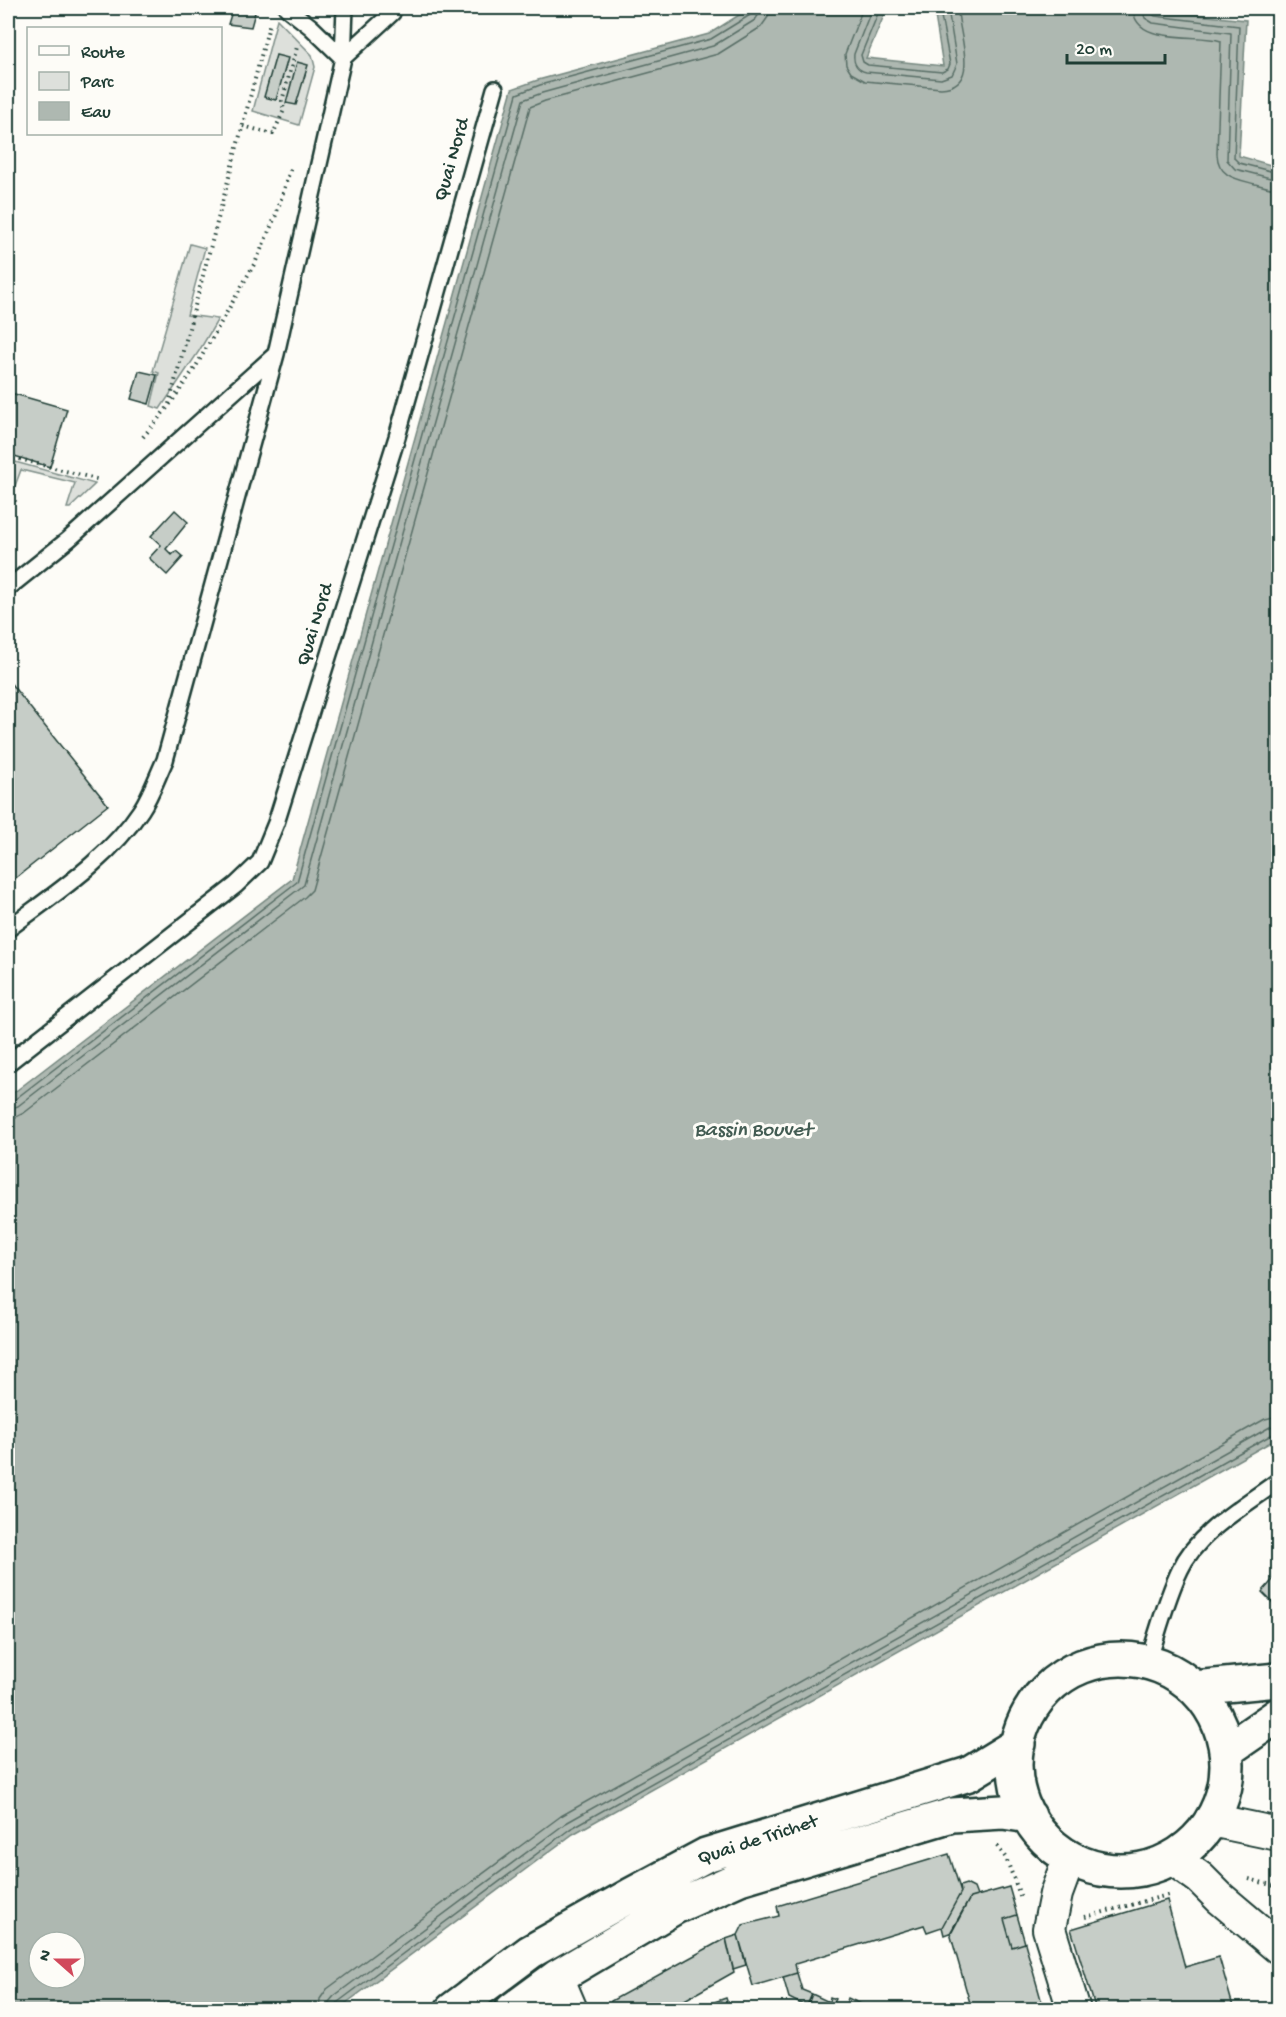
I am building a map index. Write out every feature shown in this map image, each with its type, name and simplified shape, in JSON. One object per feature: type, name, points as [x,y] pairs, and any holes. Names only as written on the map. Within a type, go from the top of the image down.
[{"type":"main road","points":[[1110,1659],[1148,1662],[1180,1676],[1194,1688],[1216,1716],[1223,1733],[1227,1769],[1220,1804],[1200,1835],[1172,1858],[1153,1866],[1122,1870],[1091,1866],[1072,1859],[1054,1847],[1040,1833],[1029,1816],[1022,1802],[1016,1773],[1018,1744],[1023,1726],[1031,1709],[1043,1693],[1073,1670],[1110,1659]]},
{"type":"main road","points":[[1194,1688],[1278,1680]]},
{"type":"main road","points":[[1226,1751],[1278,1715]]},
{"type":"main road","name":"Quai de Trichet","points":[[452,2010],[530,1952],[631,1894],[706,1855],[969,1774],[1018,1744]]},
{"type":"main road","name":"Quai de Trichet","points":[[512,2010],[557,1977],[675,1907],[740,1878],[952,1815],[1003,1812],[1029,1816]]},
{"type":"street","points":[[1211,1820],[1278,1834]]},
{"type":"street","points":[[1172,1858],[1200,1878],[1278,1947]]},
{"type":"street","points":[[1072,1859],[1056,1894],[1049,1929],[1074,2010]]},
{"type":"street","points":[[557,1977],[571,2010]]},
{"type":"lane","points":[[8,929],[95,862],[121,836],[141,810],[165,760],[276,354],[343,58],[345,8]]},
{"type":"lane","points":[[343,58],[392,13],[393,8]]},
{"type":"lane","points":[[280,10],[311,27],[343,58]]},
{"type":"lane","name":"Quai Nord","points":[[8,1062],[236,885],[260,862],[276,823],[393,449],[495,89]]},
{"type":"lane","points":[[8,588],[69,539],[276,354]]},
{"type":"lane","points":[[1148,1662],[1180,1569],[1190,1553],[1207,1534],[1278,1481]]},
{"type":"path","points":[[168,407],[243,126],[280,10]]},
{"type":"path","points":[[243,126],[273,134],[284,110],[282,101],[299,40]]},
{"type":"path","points":[[140,441],[168,407],[195,368],[256,261],[276,215],[294,158]]},
{"type":"path","points":[[8,456],[101,480]]},
{"type":"path","points":[[8,484],[17,506]]},
{"type":"path","points":[[994,1842],[1006,1858],[1020,1898],[1028,1903]]},
{"type":"path","points":[[1080,1918],[1167,1895],[1178,1899]]},
{"type":"green space","points":[[277,19],[312,55],[315,67],[299,125],[253,111]]},
{"type":"green space","points":[[190,244],[205,248],[187,315],[218,319],[160,409],[151,406],[159,373],[153,371]]},
{"type":"green space","points":[[8,460],[95,484],[70,508],[67,508],[75,483],[21,470],[10,499],[8,498]]},
{"type":"water","name":"Bassin Bouvet","points":[[750,8],[893,8],[892,14],[885,13],[866,58],[943,66],[935,16],[936,8],[1130,8],[1246,20],[1239,156],[1278,167],[1278,1438],[573,1834],[338,2009],[8,2009],[8,1097],[292,879],[512,89],[709,34]]},
{"type":"building","points":[[233,8],[256,9],[251,27],[228,24]]},
{"type":"building","points":[[276,55],[288,58],[276,100],[264,97]]},
{"type":"building","points":[[297,62],[308,65],[296,105],[286,103]]},
{"type":"building","points":[[139,371],[157,375],[149,404],[131,399]]},
{"type":"building","points":[[11,393],[67,409],[50,467],[8,454],[8,405]]},
{"type":"building","points":[[175,510],[188,522],[166,549],[172,555],[176,551],[183,557],[167,575],[149,558],[161,545],[151,536]]},
{"type":"building","points":[[8,680],[108,805],[8,884]]},
{"type":"building","points":[[1278,1574],[1278,1608],[1262,1592]]},
{"type":"building","points":[[949,1854],[961,1892],[942,1927],[927,1932],[924,1925],[795,1964],[797,1973],[753,1986],[738,1935],[743,1925],[779,1916],[777,1906]]},
{"type":"building","points":[[966,1884],[974,1888],[977,1896],[970,1898],[952,1932],[944,1935],[942,1927],[961,1892],[960,1886]]},
{"type":"building","points":[[1009,1887],[1017,1915],[1004,1919],[1012,1947],[1025,1943],[1044,2010],[972,2010],[950,1933],[970,1898]]},
{"type":"building","points":[[1167,1900],[1185,1967],[1219,1957],[1234,2010],[1096,2010],[1071,1929]]},
{"type":"building","points":[[1017,1915],[1025,1943],[1012,1947],[1004,1919]]},
{"type":"building","points":[[738,1935],[746,1965],[733,1969],[726,1939]]},
{"type":"building","points":[[726,1938],[734,1972],[667,2010],[608,2010],[611,2001]]},
{"type":"building","points":[[797,1973],[802,1990],[812,1994],[807,2007],[789,1998],[783,1977]]},
{"type":"building","points":[[812,1994],[829,2002],[830,1997],[835,1999],[833,2003],[844,2009],[848,1998],[863,2005],[861,2010],[805,2010]]},
{"type":"building","points":[[726,1998],[730,2010],[698,2010],[697,2008]]}]
